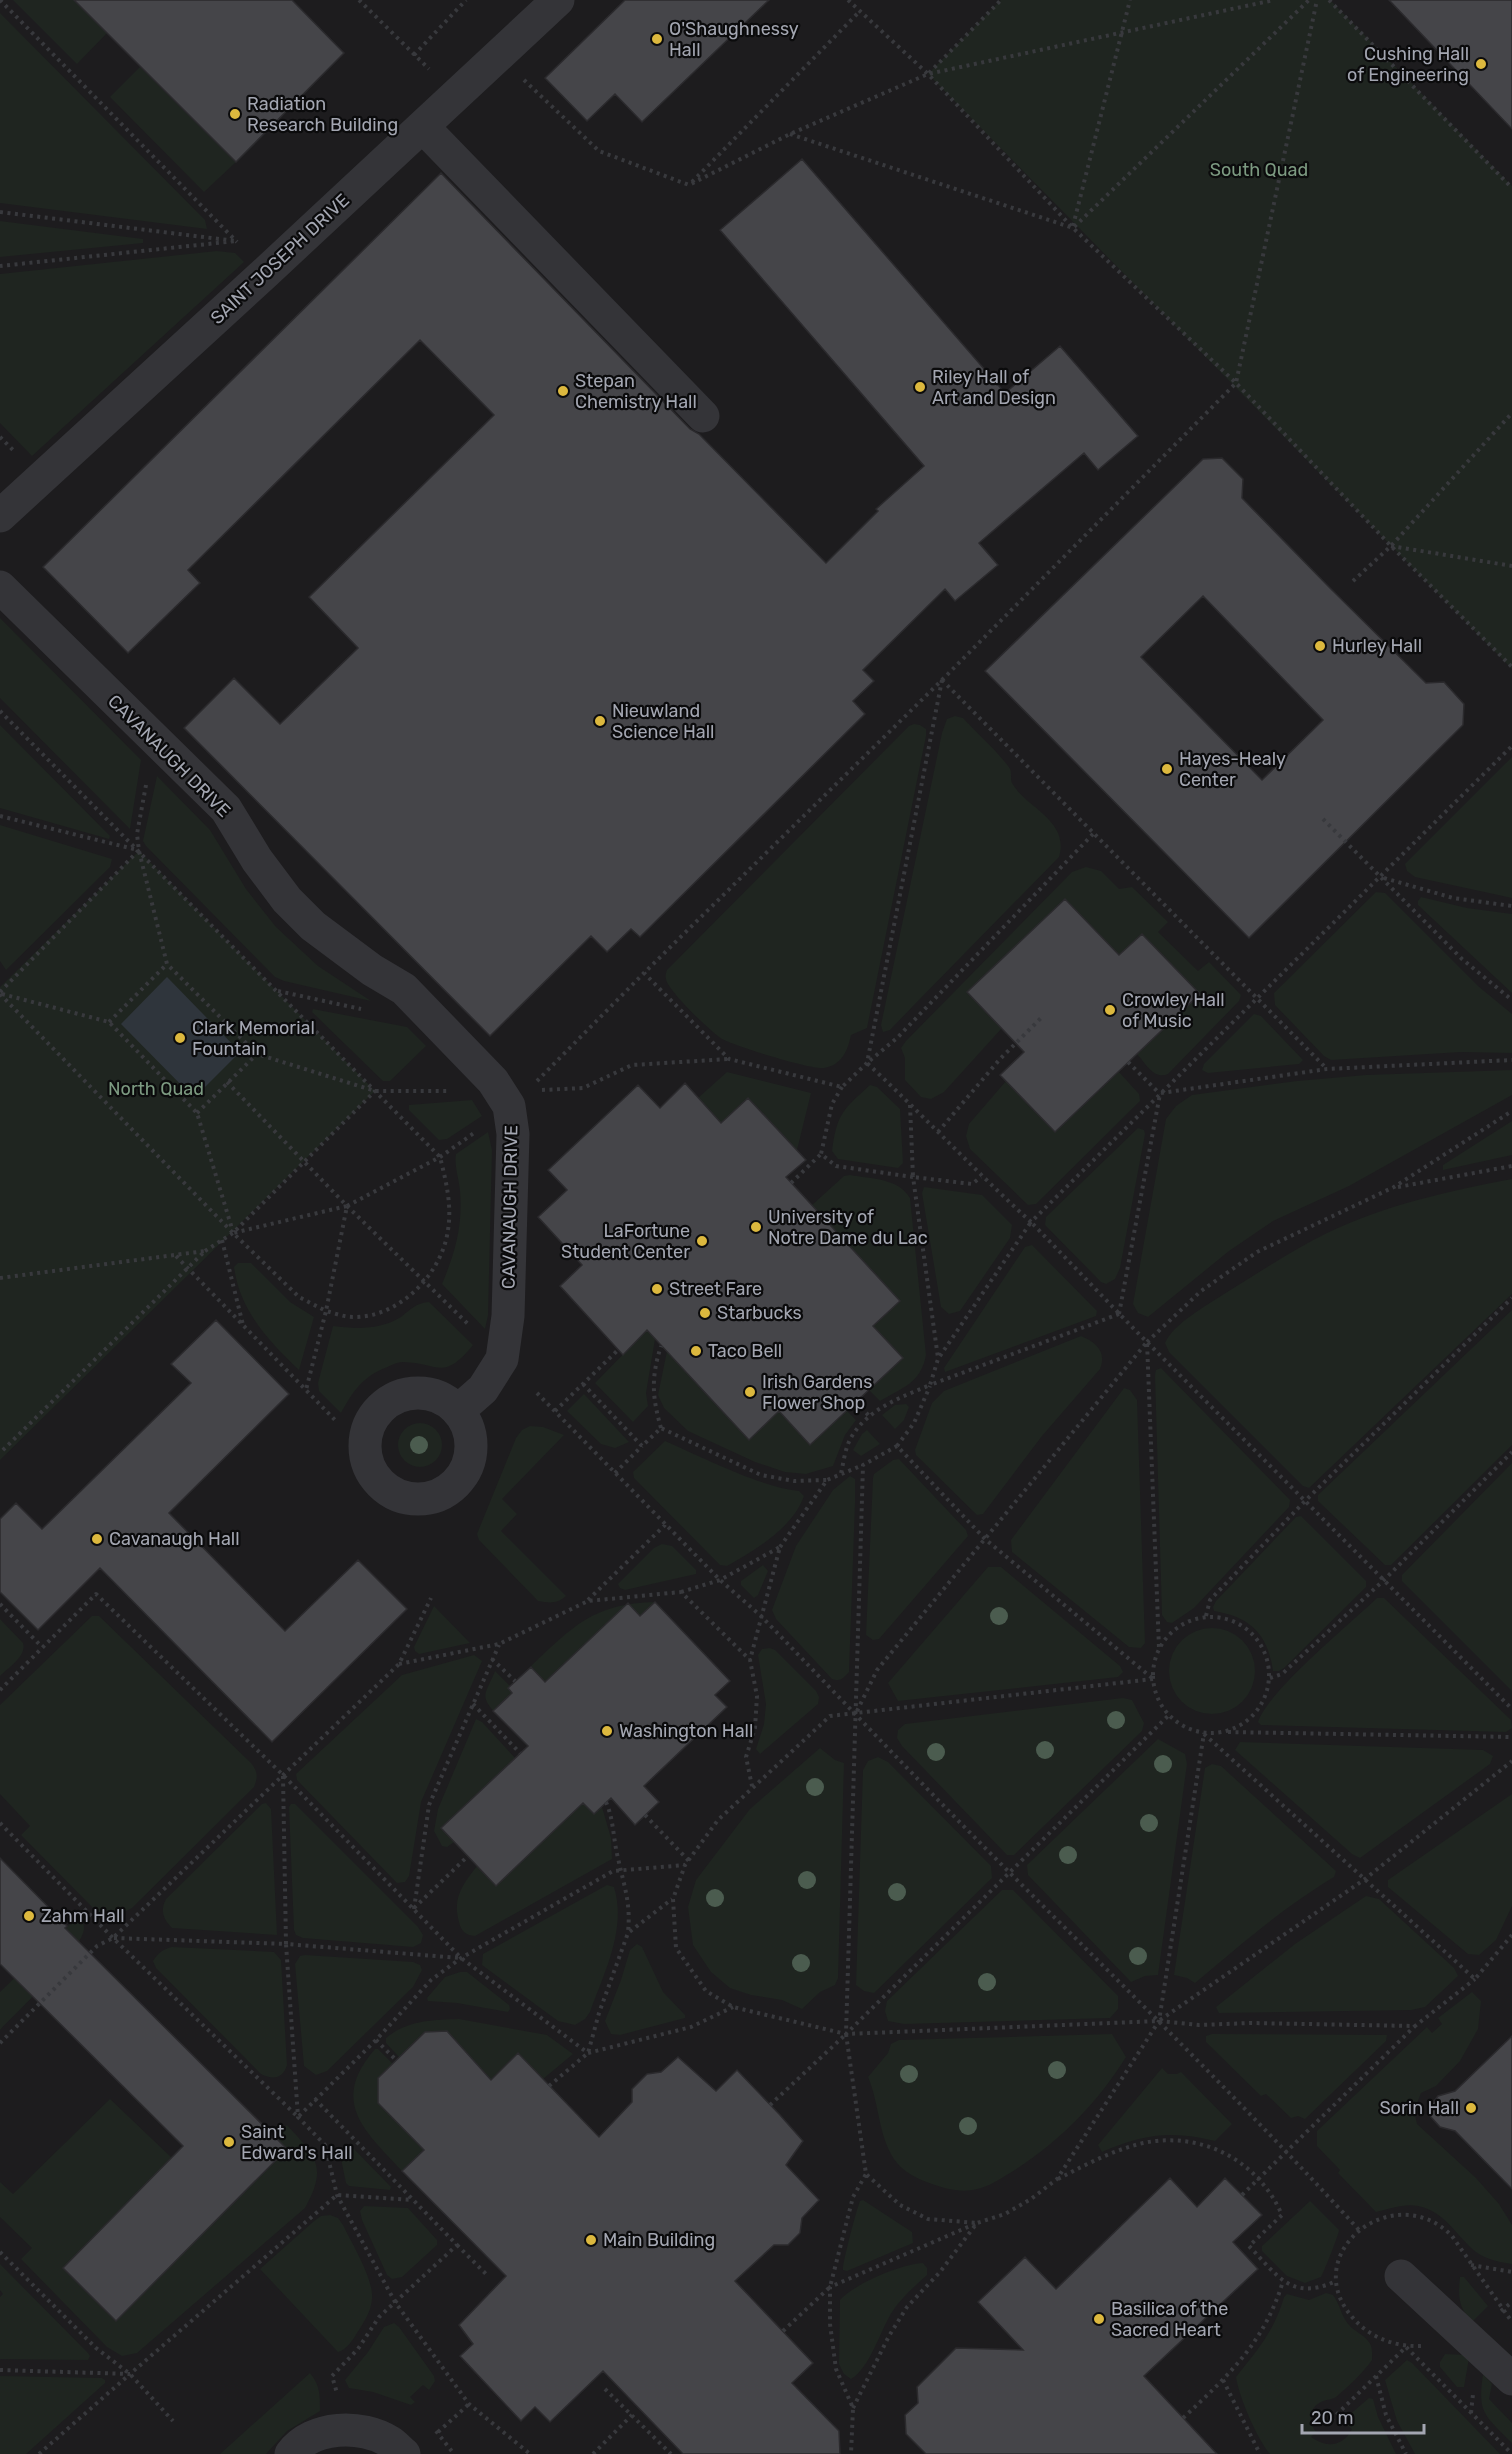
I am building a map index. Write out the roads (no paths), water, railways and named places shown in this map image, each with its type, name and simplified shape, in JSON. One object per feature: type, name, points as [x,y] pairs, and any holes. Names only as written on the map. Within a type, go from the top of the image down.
[{"type":"street","name":"SAINT JOSEPH DRIVE","points":[[0,516],[558,0]]},
{"type":"street","points":[[423,127],[703,416]]},
{"type":"street","name":"CAVANAUGH DRIVE","points":[[0,587],[226,809],[257,860],[287,900],[313,927],[372,970],[404,989],[493,1081],[509,1106],[513,1157],[508,1317],[502,1359],[483,1389],[458,1411]]},
{"type":"street","points":[[1401,2276],[1508,2367]]},
{"type":"street","points":[[291,2454],[312,2438],[338,2430],[365,2431],[390,2442],[404,2454]]},
{"type":"place","name":"O'Shaughnessy Hall","points":[[657,39]]},
{"type":"place","name":"Cushing Hall of Engineering","points":[[1481,64]]},
{"type":"place","name":"Radiation Research Building","points":[[235,114]]},
{"type":"place","name":"Riley Hall of Art and Design","points":[[920,387]]},
{"type":"place","name":"Stepan Chemistry Hall","points":[[563,391]]},
{"type":"place","name":"Hurley Hall","points":[[1320,646]]},
{"type":"place","name":"Nieuwland Science Hall","points":[[600,721]]},
{"type":"place","name":"Hayes-Healy Center","points":[[1167,769]]},
{"type":"place","name":"Crowley Hall of Music","points":[[1110,1010]]},
{"type":"place","name":"Clark Memorial Fountain","points":[[180,1038]]},
{"type":"place","name":"University of Notre Dame du Lac","points":[[756,1227]]},
{"type":"place","name":"LaFortune Student Center","points":[[702,1241]]},
{"type":"place","name":"Street Fare","points":[[657,1289]]},
{"type":"place","name":"Starbucks","points":[[705,1313]]},
{"type":"place","name":"Taco Bell","points":[[696,1351]]},
{"type":"place","name":"Irish Gardens Flower Shop","points":[[750,1392]]},
{"type":"place","name":"Cavanaugh Hall","points":[[97,1539]]},
{"type":"place","name":"Washington Hall","points":[[607,1731]]},
{"type":"place","name":"Zahm Hall","points":[[29,1916]]},
{"type":"place","name":"Sorin Hall","points":[[1471,2108]]},
{"type":"place","name":"Saint Edward's Hall","points":[[229,2142]]},
{"type":"place","name":"Main Building","points":[[591,2240]]},
{"type":"place","name":"Basilica of the Sacred Heart","points":[[1099,2319]]},
{"type":"park label","name":"South Quad","points":[[1259,170]]},
{"type":"park label","name":"North Quad","points":[[156,1089]]}]
